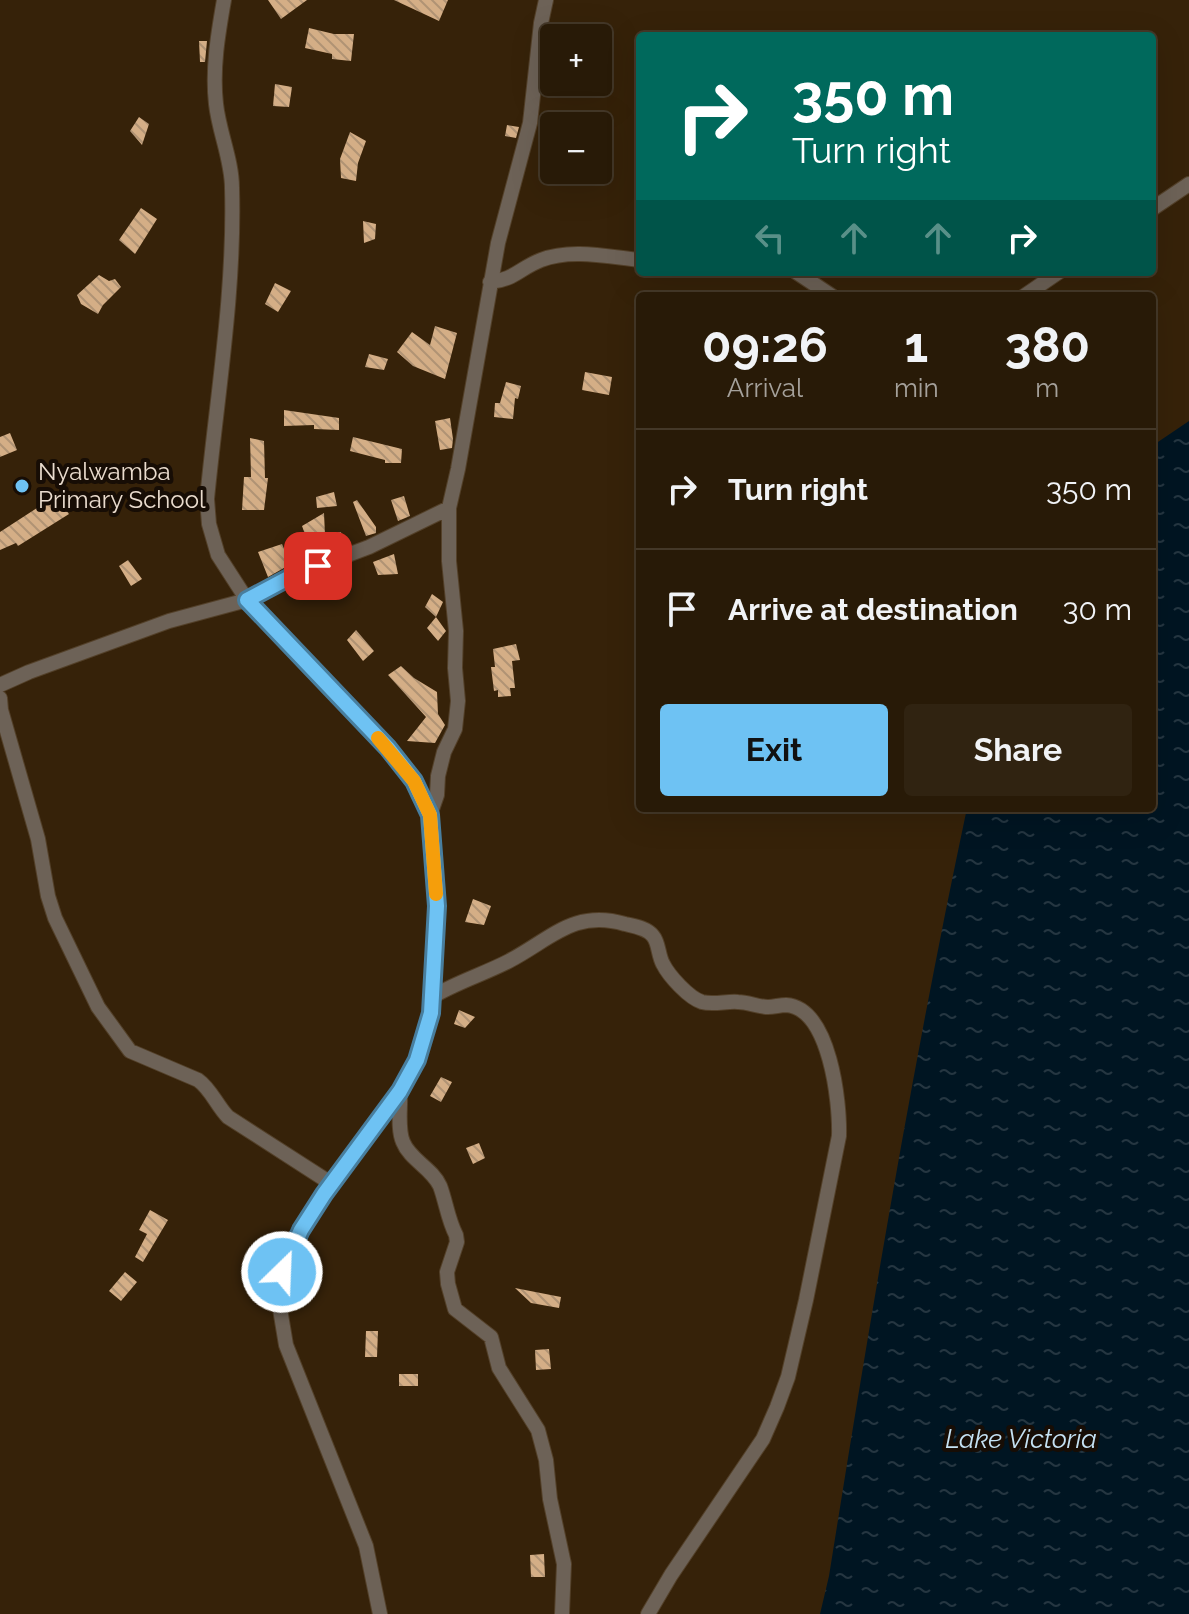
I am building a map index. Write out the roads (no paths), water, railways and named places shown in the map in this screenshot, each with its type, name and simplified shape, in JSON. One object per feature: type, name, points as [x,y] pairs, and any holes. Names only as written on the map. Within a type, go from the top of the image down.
[{"type":"street","points":[[224,0],[216,41],[214,82],[232,183],[232,211],[230,272],[207,499],[209,524],[218,555],[247,600],[388,748],[414,781],[430,815],[437,906],[431,1013],[417,1060],[400,1091],[301,1230],[283,1266],[278,1297],[286,1345],[366,1546],[380,1614]]},
{"type":"street","points":[[430,815],[437,795],[444,752],[455,729],[458,701],[456,631],[449,561],[449,508],[490,282],[530,123],[546,0]]},
{"type":"street","points":[[1156,206],[1189,184]]},
{"type":"street","points":[[490,282],[512,278],[536,262],[551,257],[582,254],[636,260]]},
{"type":"street","points":[[802,276],[826,292]]},
{"type":"street","points":[[1030,292],[1053,276]]},
{"type":"street","points":[[0,685],[169,621],[247,600],[292,576],[369,547],[449,508]]},
{"type":"street","points":[[0,698],[38,839],[55,918],[98,1007],[112,1029],[130,1051],[198,1080],[206,1086],[228,1117],[332,1184]]},
{"type":"street","points":[[432,997],[512,959],[568,925],[579,921],[614,921],[650,932],[663,964],[693,996],[703,1002],[737,1001],[767,1007],[788,1005],[804,1010],[811,1016],[825,1050],[835,1083],[839,1136],[788,1377],[763,1439],[648,1614]]},
{"type":"street","points":[[400,1091],[402,1114],[399,1130],[403,1143],[435,1177],[456,1235],[457,1242],[447,1272],[455,1309],[491,1337],[499,1368],[538,1430],[546,1460],[550,1499],[562,1542],[562,1614]]},
{"type":"water","name":"Lake Victoria","points":[[1189,421],[1189,1614],[820,1614],[910,1095],[966,812],[1156,812],[1156,443]]},
{"type":"place","name":"Nyalwamba Primary School","points":[[22,486]]}]
